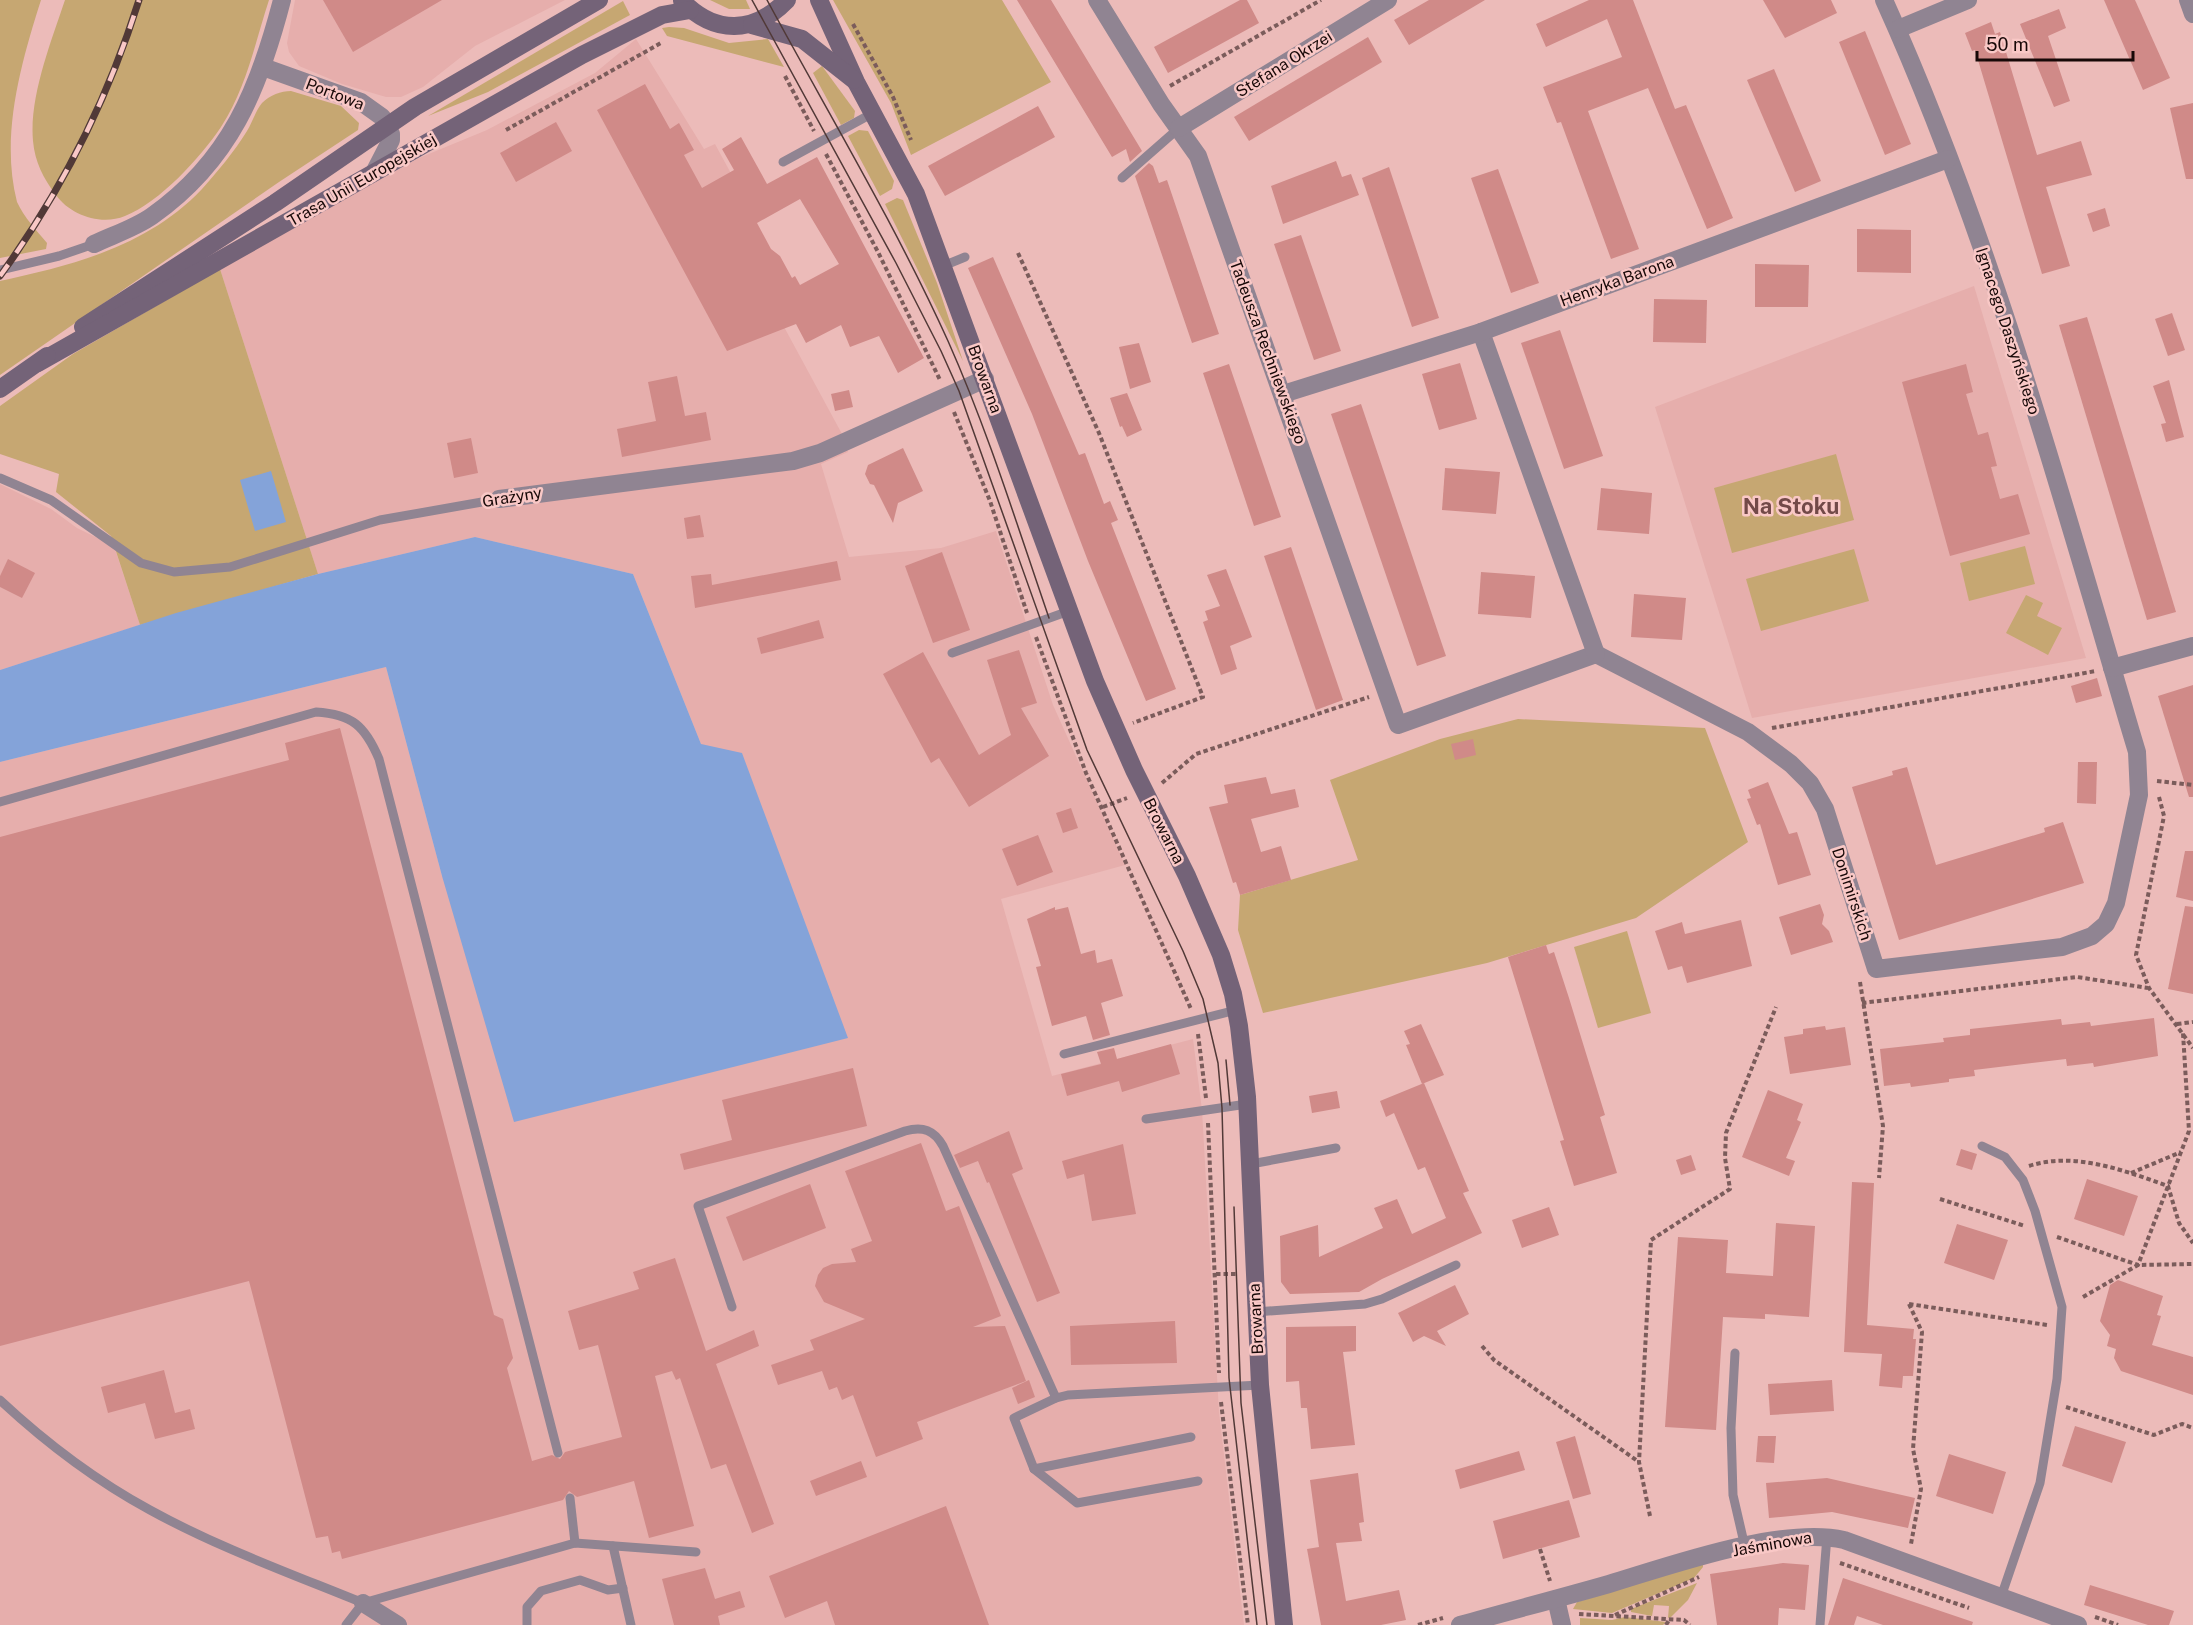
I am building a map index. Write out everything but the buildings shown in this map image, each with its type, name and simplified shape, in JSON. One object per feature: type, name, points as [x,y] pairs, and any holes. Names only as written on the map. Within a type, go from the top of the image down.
[{"type":"main road","name":"Trasa Unii Europejskiej","points":[[0,389],[38,363],[90,321],[275,203],[388,125],[599,0]]},
{"type":"main road","points":[[752,25],[787,0]]},
{"type":"main road","name":"Browarna","points":[[819,0],[856,81],[916,194],[1069,611],[1116,730],[1221,955],[1236,1010],[1247,1104],[1260,1385],[1284,1625]]},
{"type":"main road","name":"Trasa Unii Europejskiej","points":[[38,363],[375,171],[629,30],[686,5]]},
{"type":"main road","name":"Browarna","points":[[686,5],[715,23],[752,25],[802,39],[856,81]]},
{"type":"street","points":[[94,244],[151,217],[191,183],[216,156],[232,131],[263,68],[282,0]]},
{"type":"street","name":"Tadeusza Rechniewskiego","points":[[1097,0],[1155,95],[1198,156],[1398,725],[1596,654]]},
{"type":"street","name":"Stefana Okrzei","points":[[1179,128],[1388,0]]},
{"type":"street","name":"Ignacego Daszyńskiego","points":[[1884,0],[1936,119],[1948,159],[2010,331],[2112,668]]},
{"type":"street","points":[[1898,29],[1968,0]]},
{"type":"street","points":[[2188,0],[2193,14]]},
{"type":"street","name":"Portowa","points":[[263,68],[361,102],[374,110],[388,125]]},
{"type":"street","points":[[375,171],[391,140],[388,125]]},
{"type":"street","name":"Henryka Barona","points":[[1283,394],[1481,332],[1948,159]]},
{"type":"street","points":[[1481,332],[1596,654]]},
{"type":"street","name":"Grażyny","points":[[499,499],[793,461],[820,453],[985,379]]},
{"type":"street","points":[[2112,668],[2193,646]]},
{"type":"street","name":"Donimirskich","points":[[1596,654],[1748,732],[1791,764],[1810,783],[1826,809],[1876,969],[2062,947],[2092,936],[2106,924],[2116,903],[2139,795],[2137,752],[2112,668]]},
{"type":"street","name":"Jaśminowa","points":[[1460,1625],[1554,1593],[1745,1547],[1795,1537],[1827,1536],[2078,1625]]},
{"type":"street","points":[[1554,1593],[1568,1619]]},
{"type":"street","points":[[363,1603],[398,1625]]},
{"type":"lane","points":[[783,162],[873,113]]},
{"type":"lane","points":[[1122,178],[1179,128]]},
{"type":"lane","points":[[0,270],[59,256],[94,244]]},
{"type":"lane","points":[[943,266],[964,257]]},
{"type":"lane","name":"Grażyny","points":[[0,478],[51,500],[141,563],[174,572],[230,567],[380,520],[499,499]]},
{"type":"lane","points":[[952,653],[1069,611]]},
{"type":"lane","points":[[0,802],[316,712],[336,714],[356,723],[371,740],[379,759],[558,1453]]},
{"type":"lane","points":[[1064,1054],[1236,1010]]},
{"type":"lane","points":[[1146,1119],[1247,1104]]},
{"type":"lane","points":[[732,1307],[698,1206],[905,1131],[922,1128],[931,1131],[943,1146],[1056,1398]]},
{"type":"lane","points":[[1982,1146],[2005,1157],[2017,1170],[2035,1211],[2062,1308],[2054,1404],[2040,1483],[2001,1597]]},
{"type":"lane","points":[[1251,1164],[1336,1148]]},
{"type":"lane","points":[[1255,1312],[1365,1304],[1382,1299],[1456,1265]]},
{"type":"lane","points":[[1735,1353],[1731,1428],[1733,1495],[1745,1547]]},
{"type":"lane","points":[[1198,1481],[1077,1503],[1034,1469],[1014,1418],[1056,1398],[1068,1395],[1260,1385]]},
{"type":"lane","points":[[0,1400],[38,1435],[86,1470],[150,1510],[256,1559],[363,1603]]},
{"type":"lane","points":[[1034,1469],[1191,1437]]},
{"type":"lane","points":[[570,1498],[575,1543]]},
{"type":"lane","points":[[1820,1625],[1827,1536]]},
{"type":"lane","points":[[346,1625],[363,1603],[575,1543],[696,1552]]},
{"type":"lane","points":[[613,1546],[632,1625]]},
{"type":"lane","points":[[526,1625],[527,1607],[541,1591],[580,1580],[608,1590],[623,1588]]},
{"type":"path","points":[[1155,95],[1321,0]]},
{"type":"path","points":[[506,130],[661,43]]},
{"type":"path","points":[[785,76],[878,252],[948,396],[990,501],[1031,625],[1086,773],[1195,1020],[1207,1110],[1220,1388],[1248,1625]]},
{"type":"path","points":[[1018,253],[1099,433],[1203,697],[1116,730]]},
{"type":"path","points":[[1748,732],[2112,668]]},
{"type":"path","points":[[1160,784],[1196,754],[1387,692]]},
{"type":"path","points":[[2139,775],[2155,781],[2193,785]]},
{"type":"path","points":[[1862,1004],[2077,977],[2149,988],[2193,1048]]},
{"type":"path","points":[[1860,982],[1883,1126],[1879,1178]]},
{"type":"path","points":[[1650,1516],[1639,1462],[1651,1240],[1730,1189],[1725,1158],[1726,1133],[1776,1007]]},
{"type":"path","points":[[2176,1024],[2193,1022]]},
{"type":"path","points":[[2138,1265],[2189,1131],[2183,1033]]},
{"type":"path","points":[[2131,1173],[2181,1152]]},
{"type":"path","points":[[2017,1170],[2044,1161],[2098,1164],[2168,1186]]},
{"type":"path","points":[[2168,1186],[2179,1223],[2193,1243]]},
{"type":"path","points":[[2083,1297],[2138,1265],[2193,1264]]},
{"type":"path","points":[[1910,1553],[1921,1489],[1913,1449],[1922,1332],[1908,1304],[2062,1327]]},
{"type":"path","points":[[1482,1346],[1494,1360],[1639,1462]]},
{"type":"path","points":[[2054,1404],[2154,1435],[2182,1424],[2193,1428]]},
{"type":"path","points":[[1540,1549],[1554,1593]]},
{"type":"path","points":[[1568,1619],[1684,1620],[1690,1625]]},
{"type":"path","points":[[1666,1625],[1669,1620]]},
{"type":"shaded area","points":[[0,0],[41,0],[20,74],[15,100],[11,151],[12,177],[17,202],[47,243],[46,249],[0,258]]},
{"type":"shaded area","points":[[65,0],[269,0],[237,97],[221,127],[191,165],[165,190],[152,201],[116,219],[87,217],[69,208],[47,182],[36,156],[33,141],[34,106],[48,51]]},
{"type":"shaded area","points":[[295,0],[565,0],[475,46],[423,87],[401,97],[386,97],[342,84],[299,66],[289,52],[287,43]]},
{"type":"shaded area","points":[[710,0],[746,0],[750,9],[729,9]]},
{"type":"shaded area","points":[[833,0],[1002,0],[1051,82],[911,155],[891,103]]},
{"type":"shaded area","points":[[623,1],[630,15],[488,92],[428,116]]},
{"type":"shaded area","points":[[662,28],[684,28],[729,43],[768,39],[784,67],[667,36]]},
{"type":"shaded area","points":[[636,39],[704,149],[715,144],[740,190],[717,203],[842,434],[848,452],[821,464],[849,557],[941,548],[996,531],[1053,705],[1125,865],[1001,899],[1052,1076],[1193,1039],[1202,1110],[1219,1412],[1244,1625],[0,1625],[0,762],[386,667],[442,876],[701,744],[633,574],[475,537],[318,574],[220,269],[419,158],[487,130],[595,73]]},
{"type":"shaded area","points":[[822,66],[855,111],[854,118],[841,125],[813,73]]},
{"type":"shaded area","points":[[291,91],[341,106],[359,123],[358,130],[0,375],[0,281],[82,260],[134,239],[158,225],[181,209],[214,175],[242,139],[262,103],[276,94]]},
{"type":"shaded area","points":[[859,130],[868,131],[894,181],[892,189],[880,196],[848,136]]},
{"type":"shaded area","points":[[897,198],[903,200],[937,283],[963,361],[885,204]]},
{"type":"shaded area","points":[[220,269],[318,574],[140,625],[111,536],[56,492],[59,474],[0,454],[0,406],[73,354]]},
{"type":"shaded area","points":[[1974,286],[2086,658],[1752,718],[1655,407]]},
{"type":"shaded area","points":[[1836,454],[1854,520],[1732,553],[1714,488]]},
{"type":"shaded area","points":[[0,484],[51,509],[77,528],[114,546],[140,625],[0,670]]},
{"type":"shaded area","points":[[2025,546],[2035,584],[1969,601],[1960,563]]},
{"type":"shaded area","points":[[1854,549],[1869,601],[1761,631],[1746,579]]},
{"type":"shaded area","points":[[2026,595],[2043,603],[2037,616],[2062,628],[2048,655],[2006,633]]},
{"type":"shaded area","points":[[1518,719],[1705,728],[1748,842],[1636,918],[1487,963],[1263,1013],[1238,930],[1240,895],[1358,860],[1330,780],[1440,739]]},
{"type":"shaded area","points":[[1627,931],[1651,1013],[1598,1028],[1574,947]]},
{"type":"shaded area","points":[[1703,1564],[1694,1578],[1612,1613],[1573,1609],[1577,1602]]},
{"type":"shaded area","points":[[1697,1583],[1688,1600],[1671,1617],[1668,1618],[1669,1606],[1654,1605],[1652,1616],[1631,1612],[1631,1609]]},
{"type":"shaded area","points":[[1625,1617],[1666,1622],[1663,1625],[1580,1625],[1580,1618],[1612,1620]]},
{"type":"water","points":[[271,471],[286,522],[255,531],[240,480]]},
{"type":"water","points":[[475,537],[633,574],[701,744],[742,753],[848,1038],[514,1122],[442,876],[386,667],[0,762],[0,670],[176,613],[318,574]]},
{"type":"tram line","points":[[752,0],[896,263],[941,351],[959,391],[1087,750],[1183,951],[1203,999],[1218,1063],[1222,1108],[1229,1378],[1257,1625]]},
{"type":"tram line","points":[[767,0],[884,211],[928,297],[963,375],[1014,513],[1049,618]]},
{"type":"tram line","points":[[1226,1060],[1230,1105]]},
{"type":"tram line","points":[[1234,1207],[1241,1403],[1267,1625]]},
{"type":"railway","points":[[0,276],[43,211],[81,144],[113,73],[139,0]]},
{"type":"district","name":"Na Stoku","points":[[1791,506]]}]
